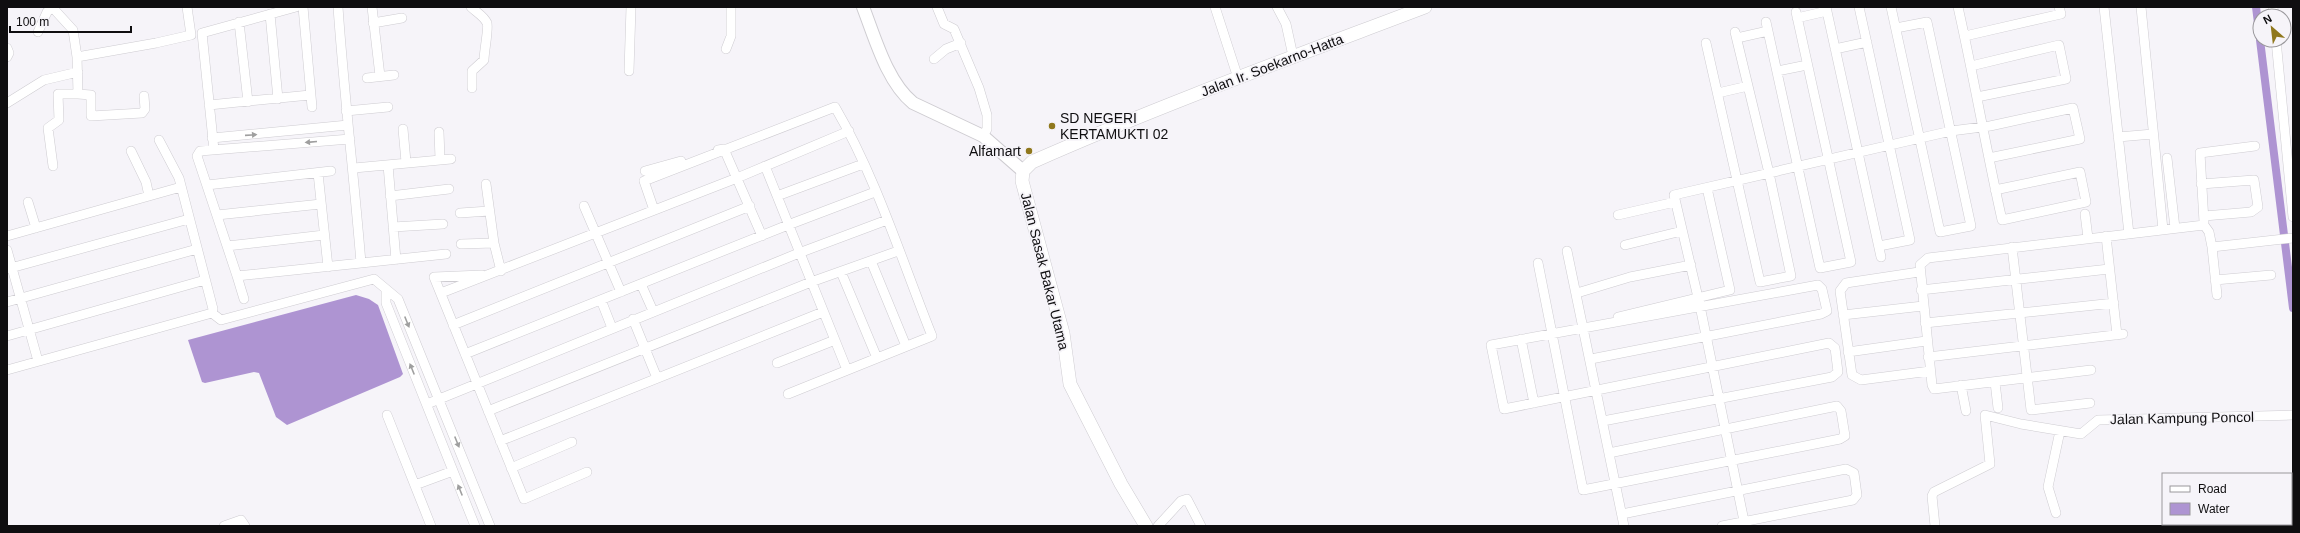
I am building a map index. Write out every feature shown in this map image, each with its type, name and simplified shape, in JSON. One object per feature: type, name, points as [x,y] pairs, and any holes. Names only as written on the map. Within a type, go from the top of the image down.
[{"type":"main road","name":"Jalan Ir. Soekarno-Hatta","points":[[1023,171],[1032,162],[1114,128],[1401,11],[1425,7]]},
{"type":"main road","name":"Jalan Sasak Bakar Utama","points":[[1023,171],[1022,181],[1063,333],[1070,384],[1121,484],[1145,524]]},
{"type":"street","points":[[38,32],[52,7],[71,26],[77,57],[78,94]]},
{"type":"street","points":[[187,7],[191,34]]},
{"type":"street","points":[[77,57],[156,44],[296,7]]},
{"type":"street","points":[[303,7],[312,107]]},
{"type":"street","points":[[338,7],[346,111],[354,168],[361,263]]},
{"type":"street","points":[[372,7],[380,76]]},
{"type":"street","points":[[471,7],[487,22],[488,28],[484,45],[484,60],[472,71],[472,88]]},
{"type":"street","points":[[629,71],[631,7]]},
{"type":"street","points":[[726,49],[731,36],[731,7]]},
{"type":"street","points":[[863,7],[889,73],[905,96],[913,103],[983,136],[1023,171]]},
{"type":"street","points":[[937,7],[944,24],[953,28],[961,43],[987,115],[987,129],[983,136]]},
{"type":"street","points":[[1214,7],[1238,78]]},
{"type":"street","points":[[1277,7],[1286,24],[1293,56]]},
{"type":"street","points":[[1859,7],[1910,240],[1879,246]]},
{"type":"street","points":[[1891,7],[1940,232],[1971,226],[1927,22],[1896,28]]},
{"type":"street","points":[[1958,7],[1965,36],[1995,190],[2002,220],[2086,202],[2080,172],[1995,190]]},
{"type":"street","points":[[1965,36],[2061,14],[2059,7]]},
{"type":"street","points":[[2104,7],[2129,234]]},
{"type":"street","points":[[2141,7],[2163,230]]},
{"type":"street","points":[[1706,43],[1760,282],[1791,276],[1769,173],[1736,35],[1767,26],[1820,268],[1851,262],[1796,15],[1826,9],[1859,151],[1881,257]]},
{"type":"street","points":[[270,14],[278,99]]},
{"type":"street","points":[[373,23],[402,18]]},
{"type":"street","points":[[239,22],[248,102]]},
{"type":"street","points":[[202,33],[214,150]]},
{"type":"street","points":[[1835,49],[1867,42]]},
{"type":"street","points":[[934,59],[946,49],[961,43]]},
{"type":"street","points":[[1971,66],[2059,45],[2066,79],[1977,97]]},
{"type":"street","points":[[7,48],[9,54],[7,57]]},
{"type":"street","points":[[2277,48],[2293,217]]},
{"type":"street","points":[[1777,71],[1807,65]]},
{"type":"street","points":[[7,103],[44,80],[78,72]]},
{"type":"street","points":[[367,78],[394,75]]},
{"type":"street","points":[[1718,93],[1748,86]]},
{"type":"street","points":[[53,166],[48,128],[59,120],[58,94],[91,95],[90,114],[92,116],[142,113],[145,109],[144,96]]},
{"type":"street","points":[[209,105],[310,96]]},
{"type":"street","points":[[346,111],[388,107]]},
{"type":"street","points":[[654,210],[644,181],[835,107],[849,132],[887,220],[932,336],[788,394]]},
{"type":"street","points":[[1744,521],[1699,302],[1674,195],[1859,151],[1951,131],[2073,108],[2080,139],[1989,158]]},
{"type":"street","points":[[212,138],[348,125]]},
{"type":"street","points":[[403,129],[406,162]]},
{"type":"street","points":[[439,132],[440,159]]},
{"type":"street","points":[[441,294],[595,232],[737,178],[849,132]]},
{"type":"street","points":[[2118,137],[2153,134]]},
{"type":"street","points":[[244,299],[196,156],[200,151],[350,139]]},
{"type":"street","points":[[160,140],[175,168],[205,280],[212,313],[221,320],[374,279],[381,283],[386,291],[398,299],[490,526]]},
{"type":"street","points":[[2217,295],[2212,247],[2209,232],[2204,221],[2200,153],[2255,146]]},
{"type":"street","points":[[645,171],[724,149]]},
{"type":"street","points":[[724,149],[762,236]]},
{"type":"street","points":[[131,151],[146,182],[149,196]]},
{"type":"street","points":[[2167,158],[2175,228]]},
{"type":"street","points":[[354,168],[451,159]]},
{"type":"street","points":[[777,196],[863,164]]},
{"type":"street","points":[[388,165],[396,260]]},
{"type":"street","points":[[765,166],[847,370]]},
{"type":"street","points":[[206,185],[331,171]]},
{"type":"street","points":[[318,173],[328,267]]},
{"type":"street","points":[[2091,370],[1934,389],[1926,341],[1919,272],[1920,265],[1928,258],[2175,228],[2251,212],[2258,207],[2254,180],[2201,184]]},
{"type":"street","points":[[486,184],[494,243],[501,271]]},
{"type":"street","points":[[7,236],[181,188]]},
{"type":"street","points":[[1699,302],[1730,290],[1707,188]]},
{"type":"street","points":[[390,196],[449,189]]},
{"type":"street","points":[[465,354],[788,225],[875,192]]},
{"type":"street","points":[[28,202],[36,228]]},
{"type":"street","points":[[1618,215],[1675,202]]},
{"type":"street","points":[[217,215],[321,204]]},
{"type":"street","points":[[584,206],[621,292]]},
{"type":"street","points":[[453,325],[608,261],[750,206]]},
{"type":"street","points":[[460,213],[489,211]]},
{"type":"street","points":[[2086,214],[2088,238]]},
{"type":"street","points":[[9,268],[189,219]]},
{"type":"street","points":[[427,404],[476,382],[653,311],[887,220]]},
{"type":"street","points":[[393,227],[443,224]]},
{"type":"street","points":[[1625,245],[1682,231]]},
{"type":"street","points":[[227,246],[324,235]]},
{"type":"street","points":[[1928,356],[2120,334],[2109,269],[2106,236]]},
{"type":"street","points":[[2212,247],[2292,238]]},
{"type":"street","points":[[461,244],[494,243]]},
{"type":"street","points":[[2012,247],[2020,312],[2022,345],[2031,410],[2090,403]]},
{"type":"street","points":[[7,302],[197,249]]},
{"type":"street","points":[[7,250],[9,268],[20,298],[38,361]]},
{"type":"street","points":[[488,411],[811,282],[898,251]]},
{"type":"street","points":[[1567,251],[1591,359],[1624,526]]},
{"type":"street","points":[[237,276],[446,254]]},
{"type":"street","points":[[871,261],[906,346]]},
{"type":"street","points":[[1538,263],[1583,490],[1844,438],[1841,411],[1837,406],[1610,454]]},
{"type":"street","points":[[1577,293],[1630,278],[1691,265]]},
{"type":"street","points":[[1921,290],[2109,269]]},
{"type":"street","points":[[841,272],[877,358]]},
{"type":"street","points":[[1919,272],[1846,283],[1840,291],[1852,375],[1856,379],[1861,380],[1930,371]]},
{"type":"street","points":[[489,275],[434,277],[524,499],[587,472]]},
{"type":"street","points":[[2215,280],[2271,275]]},
{"type":"street","points":[[7,336],[205,280]]},
{"type":"street","points":[[641,284],[653,311]]},
{"type":"street","points":[[1591,359],[1824,313],[1826,310],[1822,289],[1818,285],[1699,302],[1584,327],[1490,345],[1504,410],[1829,343],[1835,348],[1838,372],[1832,377],[1603,421]]},
{"type":"street","points":[[386,291],[386,303],[475,526]]},
{"type":"street","points":[[601,300],[612,328]]},
{"type":"street","points":[[1925,323],[2114,303]]},
{"type":"street","points":[[1843,315],[1923,306]]},
{"type":"street","points":[[500,441],[823,312]]},
{"type":"street","points":[[7,370],[212,313]]},
{"type":"street","points":[[633,319],[657,378]]},
{"type":"street","points":[[1521,339],[1534,403]]},
{"type":"street","points":[[777,363],[835,340]]},
{"type":"street","points":[[1848,352],[1926,341]]},
{"type":"street","points":[[1995,382],[1998,408]]},
{"type":"street","points":[[1962,385],[1966,411]]},
{"type":"street","name":"Jalan Kampung Poncol","points":[[1935,526],[1932,496],[1934,492],[1990,464],[1985,414],[2020,424],[2060,431],[2083,433],[2098,420],[2293,415]]},
{"type":"street","points":[[387,415],[431,526]]},
{"type":"street","points":[[2056,513],[2048,487],[2060,431]]},
{"type":"street","points":[[511,468],[572,442]]},
{"type":"street","points":[[1622,514],[1846,469],[1854,474],[1857,495],[1854,500],[1722,526]]},
{"type":"street","points":[[415,485],[453,471]]},
{"type":"street","points":[[1158,526],[1182,501],[1187,499],[1201,526]]},
{"type":"street","points":[[224,526],[241,520],[245,526]]},
{"type":"water","points":[[356,295],[369,299],[378,305],[403,374],[400,377],[287,425],[276,417],[259,373],[254,372],[205,383],[202,382],[188,340]]},
{"type":"waterway","points":[[2261,48],[2293,308]]},
{"type":"place","name":"SD NEGERI KERTAMUKTI 02","points":[[1052,126]]},
{"type":"place","name":"Alfamart","points":[[1029,151]]}]
